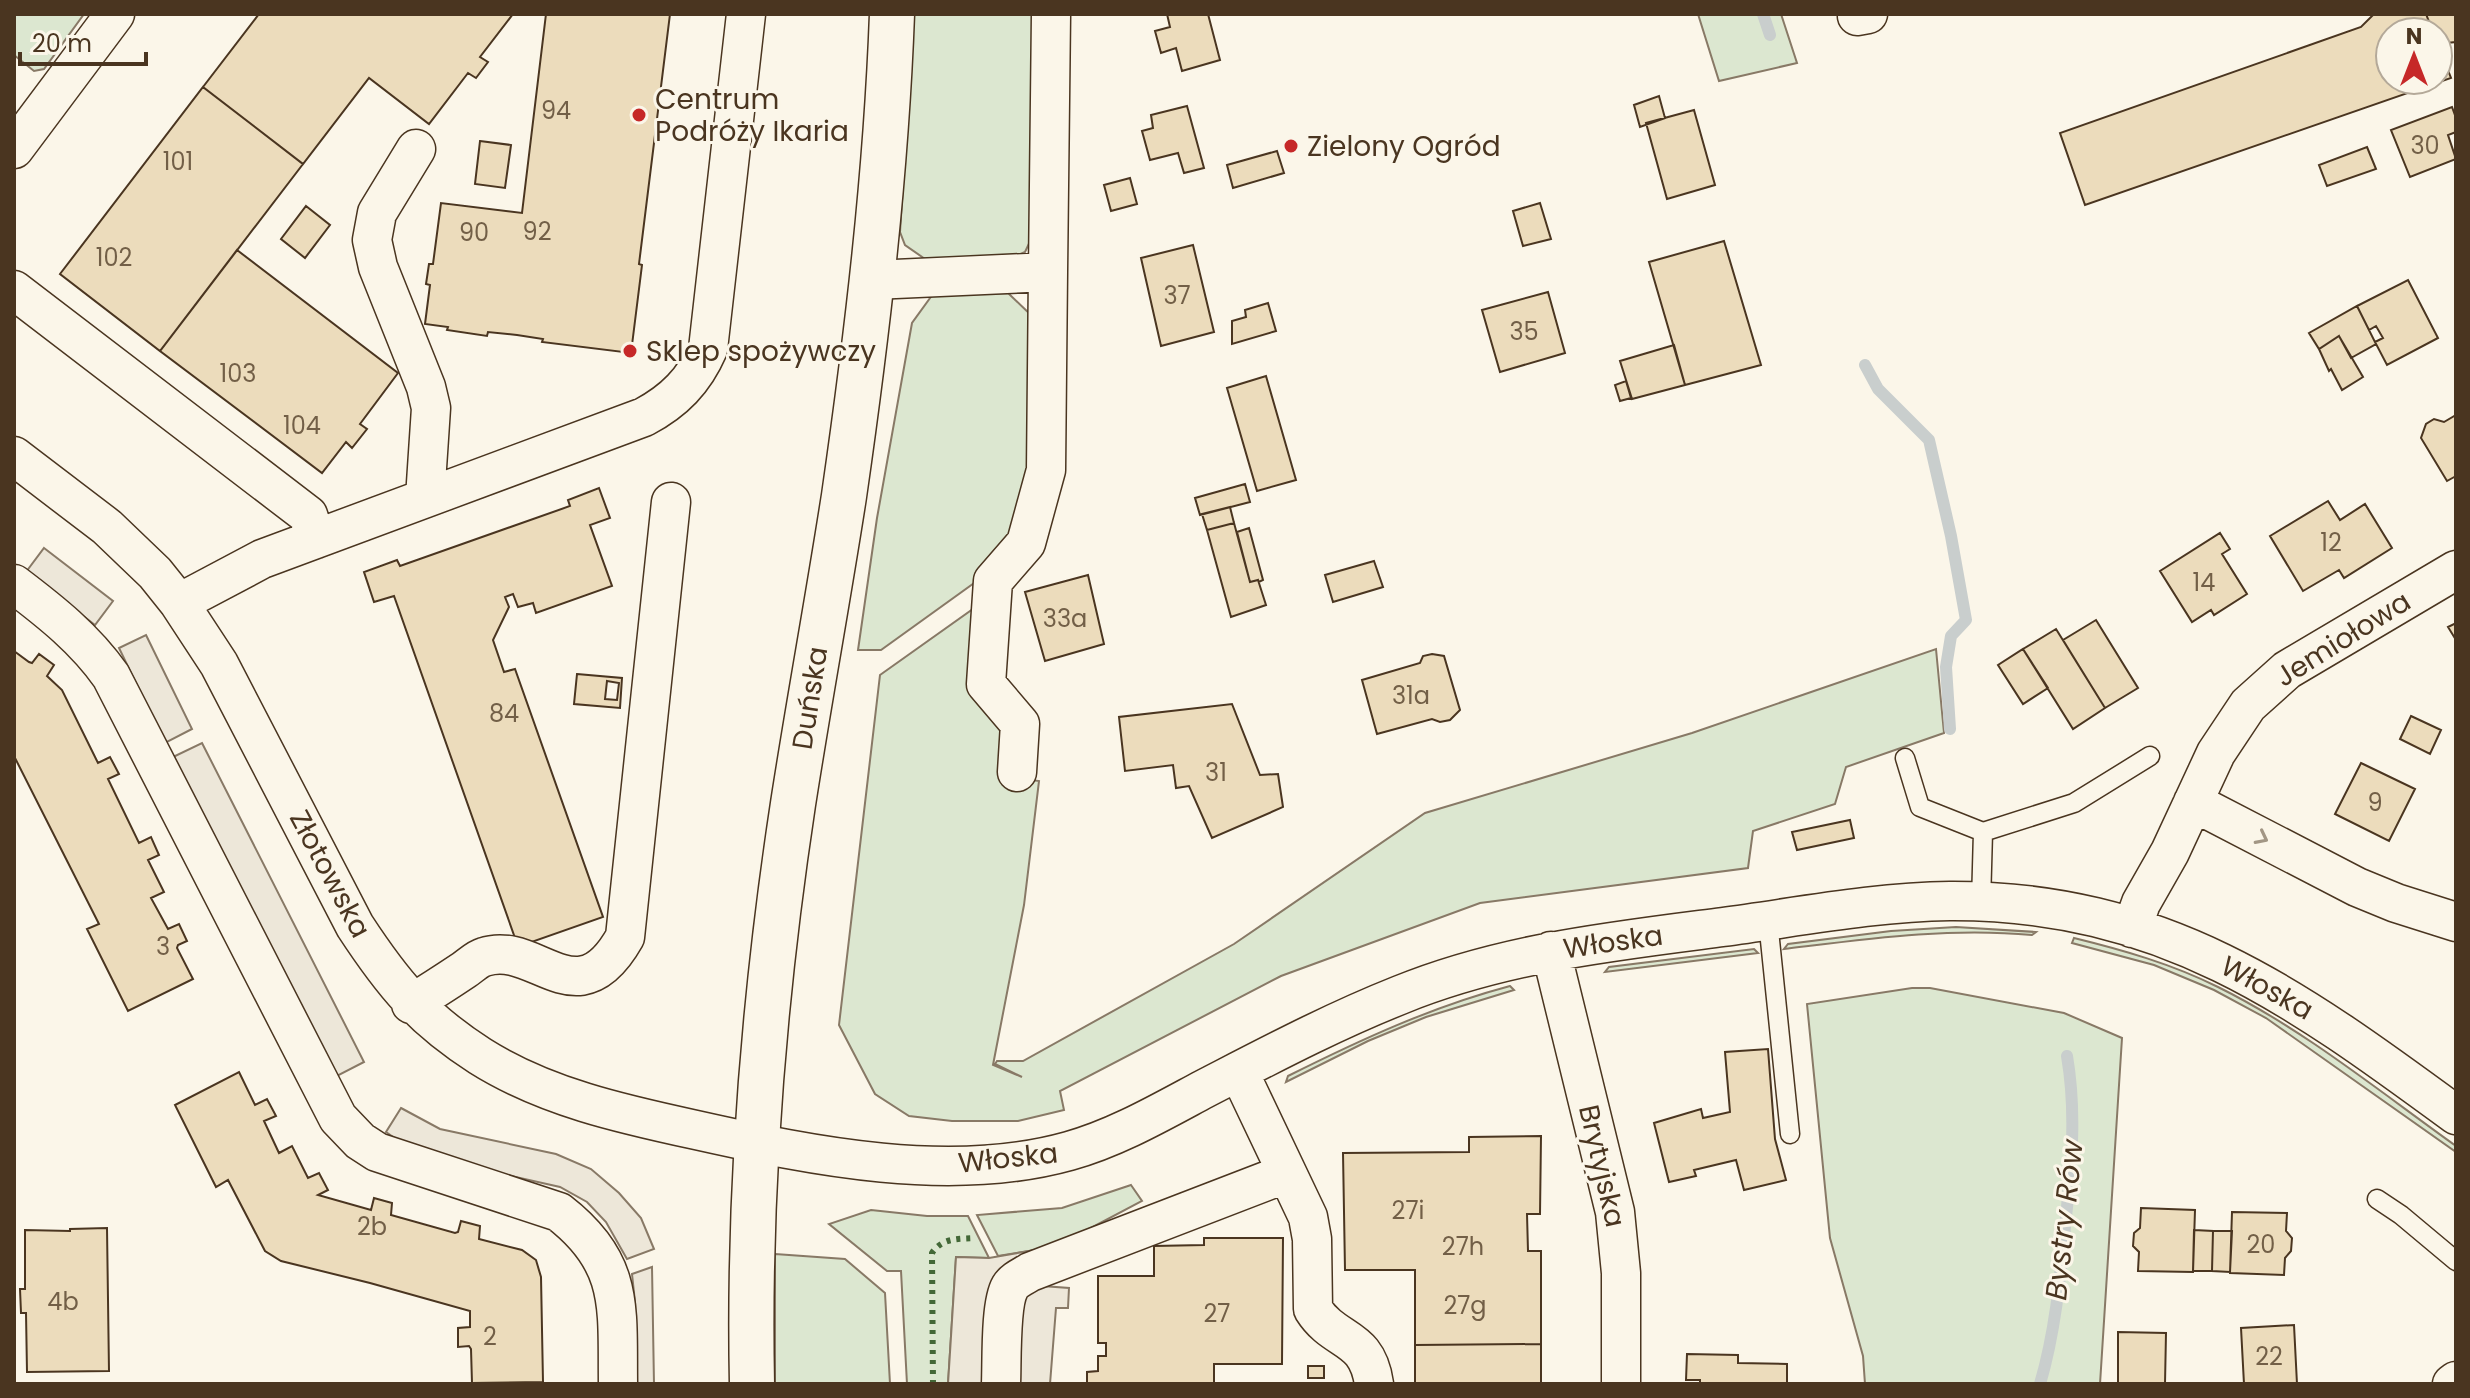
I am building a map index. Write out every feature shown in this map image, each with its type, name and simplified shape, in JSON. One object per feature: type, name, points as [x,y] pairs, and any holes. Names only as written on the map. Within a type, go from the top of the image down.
[{"type":"street","points":[[14,149],[115,14]]},
{"type":"street","points":[[179,603],[262,559],[644,417],[666,406],[699,370],[708,349],[746,14]]},
{"type":"street","name":"Duńska","points":[[752,1384],[758,1143],[772,976],[793,806],[843,497],[873,280],[883,181],[892,14]]},
{"type":"street","points":[[1017,772],[1020,724],[986,684],[993,581],[1026,543],[1046,470],[1051,14]]},
{"type":"street","points":[[416,149],[377,213],[372,240],[378,267],[426,387],[431,408],[425,498]]},
{"type":"street","points":[[873,280],[1048,272]]},
{"type":"street","points":[[14,290],[308,515],[316,539]]},
{"type":"street","name":"Złotowska","points":[[16,461],[107,527],[155,573],[179,603],[219,664],[355,926],[411,1004],[479,1055],[522,1079],[633,1117],[758,1143]]},
{"type":"street","points":[[411,1004],[484,957],[499,955],[517,958],[570,976],[601,967],[615,954],[625,937],[671,502]]},
{"type":"street","name":"Jemiołowa","points":[[2132,928],[2141,903],[2170,852],[2226,734],[2259,693],[2287,670],[2456,570]]},
{"type":"street","points":[[14,584],[70,628],[111,676],[338,1118],[347,1130],[377,1152],[559,1212],[593,1244],[613,1283],[617,1315],[618,1384]]},
{"type":"street","points":[[2193,802],[2357,887],[2456,922]]},
{"type":"street","name":"Włoska","points":[[758,1143],[912,1164],[1006,1163],[1072,1151],[1143,1121],[1319,1030],[1407,992],[1473,971],[1551,951],[1910,903],[1981,903],[2041,908],[2088,916],[2160,935],[2199,951],[2281,993],[2326,1021],[2456,1115]]},
{"type":"street","name":"Brytyjska","points":[[1551,951],[1615,1212],[1621,1273],[1621,1384]]},
{"type":"street","points":[[1239,1072],[1308,1217],[1312,1239],[1313,1309],[1319,1319],[1365,1354],[1372,1368],[1374,1384]]},
{"type":"street","points":[[1001,1384],[1004,1313],[1009,1288],[1017,1279],[1287,1173]]},
{"type":"lane","points":[[1905,758],[1920,807],[1983,832],[2074,803],[2150,756]]},
{"type":"lane","points":[[1981,903],[1983,832]]},
{"type":"lane","points":[[1768,921],[1790,1134]]},
{"type":"lane","points":[[2377,1199],[2456,1261]]},
{"type":"green space","points":[[14,14],[84,14],[44,69],[34,71],[14,55]]},
{"type":"green space","points":[[914,14],[1037,14],[1035,231],[1025,252],[1009,259],[925,259],[905,245],[900,232]]},
{"type":"green space","points":[[1698,14],[1781,14],[1797,63],[1719,81]]},
{"type":"green space","points":[[1008,293],[1033,317],[1031,469],[1015,538],[988,573],[881,650],[858,650],[877,518],[912,323],[933,294]]},
{"type":"green space","points":[[980,604],[1006,728],[1004,776],[1039,781],[1024,905],[993,1065],[1022,1077],[995,1064],[997,1061],[1023,1061],[1234,944],[1425,813],[1692,733],[1936,649],[1944,733],[1846,767],[1835,804],[1753,831],[1748,868],[1480,903],[1281,976],[1060,1091],[1064,1110],[1018,1121],[952,1121],[909,1116],[875,1094],[839,1025],[880,675]]},
{"type":"green space","points":[[1956,927],[2036,932],[2032,935],[1969,932],[1907,935],[1784,949],[1788,944],[1891,931]]},
{"type":"green space","points":[[2074,938],[2165,965],[2201,979],[2249,1004],[2310,1041],[2369,1083],[2456,1146],[2456,1152],[2266,1018],[2214,990],[2154,965],[2072,943]]},
{"type":"green space","points":[[1754,949],[1758,953],[1605,972],[1609,967]]},
{"type":"green space","points":[[1510,986],[1514,990],[1426,1017],[1368,1041],[1286,1082],[1288,1076],[1396,1025]]},
{"type":"green space","points":[[1930,988],[2064,1013],[2122,1038],[2100,1384],[1865,1384],[1863,1356],[1830,1238],[1807,1004]]},
{"type":"green space","points":[[1131,1185],[1142,1201],[1070,1239],[1035,1250],[998,1256],[977,1215],[1062,1208]]},
{"type":"green space","points":[[871,1210],[927,1216],[968,1216],[989,1258],[956,1257],[948,1384],[907,1384],[901,1271],[887,1271],[829,1224]]},
{"type":"green space","points":[[775,1254],[845,1259],[885,1293],[890,1384],[775,1384]]},
{"type":"shaded area","points":[[44,548],[113,601],[95,625],[26,572]]},
{"type":"shaded area","points":[[146,635],[192,729],[165,743],[119,648]]},
{"type":"shaded area","points":[[202,743],[364,1062],[335,1077],[173,757]]},
{"type":"shaded area","points":[[401,1108],[440,1129],[556,1154],[591,1169],[619,1193],[641,1218],[654,1249],[627,1259],[606,1222],[587,1202],[560,1187],[450,1162],[399,1141],[386,1132]]},
{"type":"shaded area","points":[[1035,1250],[1029,1285],[1069,1288],[1068,1308],[1056,1308],[1050,1384],[948,1384],[956,1257],[989,1258]]},
{"type":"shaded area","points":[[652,1267],[654,1384],[637,1384],[632,1274]]},
{"type":"building","points":[[259,14],[513,14],[480,57],[488,62],[476,78],[468,73],[429,124],[369,78],[303,164],[203,87]]},
{"type":"building","points":[[546,14],[670,14],[631,353],[542,342],[543,339],[517,335],[488,332],[487,336],[425,324],[430,285],[426,284],[429,264],[433,264],[441,203],[522,213]]},
{"type":"building","points":[[1167,14],[1208,14],[1220,60],[1182,71],[1176,48],[1161,53],[1155,31],[1170,27]]},
{"type":"building","points":[[2374,14],[2426,14],[2374,16],[2374,96],[2399,96],[2085,205],[2060,133],[2361,27]]},
{"type":"building","points":[[2456,14],[2456,42],[2454,16],[2427,16]]},
{"type":"building","points":[[203,87],[303,164],[160,351],[60,274]]},
{"type":"building","points":[[1659,96],[1665,118],[1640,127],[1634,105]]},
{"type":"building","points":[[1187,106],[1204,168],[1184,173],[1178,153],[1150,160],[1142,131],[1153,128],[1151,115]]},
{"type":"building","points":[[2452,107],[2456,132],[2448,135],[2456,159],[2410,177],[2391,130]]},
{"type":"building","points":[[1694,110],[1715,185],[1667,199],[1646,123]]},
{"type":"building","points":[[480,141],[511,145],[505,188],[475,184]]},
{"type":"building","points":[[2367,147],[2376,169],[2327,186],[2319,165]]},
{"type":"building","points":[[1277,151],[1284,173],[1233,188],[1227,165]]},
{"type":"building","points":[[1130,178],[1137,204],[1111,211],[1104,185]]},
{"type":"building","points":[[1540,203],[1551,239],[1523,246],[1513,211]]},
{"type":"building","points":[[306,206],[330,225],[305,258],[281,239]]},
{"type":"building","points":[[1724,241],[1761,365],[1685,385],[1649,262]]},
{"type":"building","points":[[1193,245],[1214,332],[1161,346],[1141,258]]},
{"type":"building","points":[[237,250],[398,373],[360,424],[367,429],[352,448],[346,442],[322,473],[160,351]]},
{"type":"building","points":[[2408,280],[2438,338],[2387,365],[2375,342],[2383,338],[2376,326],[2369,330],[2357,306]]},
{"type":"building","points":[[1548,292],[1565,353],[1500,372],[1482,310]]},
{"type":"building","points":[[1268,303],[1276,331],[1232,344],[1232,321],[1246,317],[1245,310]]},
{"type":"building","points":[[2357,306],[2376,344],[2351,358],[2339,336],[2319,349],[2309,333]]},
{"type":"building","points":[[2339,336],[2363,377],[2342,390],[2319,349]]},
{"type":"building","points":[[1674,345],[1685,385],[1632,399],[1620,361]]},
{"type":"building","points":[[1266,376],[1296,480],[1257,491],[1227,388]]},
{"type":"building","points":[[1626,381],[1631,398],[1620,401],[1615,385]]},
{"type":"building","points":[[2456,415],[2456,476],[2447,481],[2421,438],[2426,424],[2434,419],[2444,422]]},
{"type":"building","points":[[1245,484],[1250,502],[1200,515],[1195,498]]},
{"type":"building","points":[[599,488],[610,518],[590,525],[612,586],[536,613],[533,603],[518,607],[513,594],[505,597],[509,607],[493,640],[504,672],[515,669],[603,917],[526,944],[515,938],[394,596],[374,602],[364,572],[397,560],[400,566],[570,506],[568,500]]},
{"type":"building","points":[[2328,501],[2340,520],[2365,504],[2392,548],[2344,578],[2339,570],[2303,591],[2270,536]]},
{"type":"building","points":[[1230,507],[1234,523],[1207,530],[1202,514]]},
{"type":"building","points":[[1234,523],[1250,582],[1258,580],[1266,605],[1231,617],[1207,530]]},
{"type":"building","points":[[1249,528],[1263,580],[1259,582],[1250,582],[1237,532]]},
{"type":"building","points":[[2220,533],[2230,549],[2222,554],[2247,594],[2214,615],[2211,610],[2192,622],[2160,571]]},
{"type":"building","points":[[1374,561],[1383,587],[1333,602],[1325,575]]},
{"type":"building","points":[[1088,575],[1104,644],[1045,661],[1025,592]]},
{"type":"building","points":[[2096,620],[2138,688],[2105,708],[2063,640]]},
{"type":"building","points":[[2456,623],[2456,640],[2448,627]]},
{"type":"building","points":[[2056,629],[2105,708],[2073,729],[2023,649]]},
{"type":"building","points":[[2023,649],[2048,688],[2023,704],[1998,665]]},
{"type":"building","points":[[14,651],[32,663],[39,654],[54,665],[47,676],[62,690],[98,763],[110,757],[119,774],[108,779],[139,843],[151,837],[159,855],[148,860],[164,892],[151,898],[168,929],[179,924],[187,941],[177,948],[193,979],[128,1011],[87,929],[99,924],[14,756]]},
{"type":"building","points":[[1423,656],[1444,656],[1460,710],[1450,720],[1440,722],[1432,719],[1377,734],[1362,680],[1420,663]]},
{"type":"building","points":[[577,674],[622,678],[620,708],[574,704]],"holes":[[[607,681],[619,683],[617,700],[605,699]]]},
{"type":"building","points":[[1232,704],[1260,775],[1278,774],[1283,807],[1212,838],[1189,786],[1176,788],[1173,765],[1125,771],[1119,717]]},
{"type":"building","points":[[2411,716],[2441,730],[2430,754],[2400,739]]},
{"type":"building","points":[[2361,763],[2415,789],[2389,841],[2335,814]]},
{"type":"building","points":[[1850,820],[1854,838],[1797,850],[1792,832]]},
{"type":"building","points":[[1768,1049],[1775,1139],[1786,1180],[1744,1190],[1736,1160],[1694,1170],[1696,1176],[1669,1182],[1654,1123],[1701,1109],[1703,1118],[1730,1112],[1725,1052]]},
{"type":"building","points":[[239,1072],[255,1105],[267,1099],[276,1116],[264,1121],[279,1153],[292,1146],[308,1178],[319,1173],[328,1190],[318,1195],[371,1210],[374,1198],[392,1203],[391,1215],[455,1233],[461,1221],[480,1226],[479,1239],[522,1250],[536,1260],[541,1277],[543,1382],[472,1383],[471,1349],[469,1346],[458,1347],[458,1328],[470,1327],[470,1311],[281,1261],[265,1251],[228,1180],[216,1187],[175,1105]]},
{"type":"building","points":[[1541,1136],[1540,1214],[1527,1214],[1528,1251],[1541,1251],[1541,1344],[1415,1345],[1415,1270],[1345,1270],[1343,1153],[1469,1152],[1469,1137]]},
{"type":"building","points":[[2141,1208],[2195,1210],[2193,1272],[2138,1271],[2139,1252],[2133,1246],[2134,1233],[2140,1228]]},
{"type":"building","points":[[2232,1212],[2287,1213],[2286,1231],[2292,1238],[2291,1251],[2285,1258],[2284,1275],[2230,1273]]},
{"type":"building","points":[[107,1228],[109,1371],[27,1372],[26,1313],[21,1313],[20,1289],[25,1289],[25,1230]]},
{"type":"building","points":[[2194,1230],[2213,1231],[2212,1271],[2193,1271]]},
{"type":"building","points":[[2213,1231],[2232,1231],[2230,1272],[2212,1271]]},
{"type":"building","points":[[1204,1238],[1283,1238],[1282,1364],[1214,1364],[1214,1384],[1087,1384],[1087,1372],[1098,1371],[1098,1356],[1106,1356],[1106,1343],[1098,1343],[1098,1276],[1154,1276],[1154,1246],[1204,1245]]},
{"type":"building","points":[[2294,1325],[2297,1384],[2244,1384],[2241,1328]]},
{"type":"building","points":[[2118,1332],[2166,1333],[2165,1384],[2118,1384]]},
{"type":"building","points":[[1541,1344],[1541,1384],[1415,1384],[1415,1345]]},
{"type":"building","points":[[1687,1354],[1738,1355],[1738,1363],[1787,1364],[1787,1384],[1700,1384],[1700,1380],[1686,1380]]},
{"type":"building","points":[[1308,1366],[1324,1366],[1324,1378],[1308,1378]]},
{"type":"waterway","name":"Bystry Rów","points":[[1763,14],[1770,35]]},
{"type":"waterway","name":"Bystry Rów","points":[[1865,365],[1878,389],[1929,440],[1966,620],[1951,636],[1946,667],[1950,729]]},
{"type":"waterway","name":"Bystry Rów","points":[[2040,1384],[2056,1306],[2069,1184],[2072,1120],[2067,1056]]},
{"type":"hedge","points":[[933,1384],[932,1253],[945,1242],[974,1238]]},
{"type":"place","name":"Centrum Podróży Ikaria","points":[[639,115]]},
{"type":"place","name":"Zielony Ogród","points":[[1291,146]]},
{"type":"place","name":"Sklep spożywczy","points":[[630,351]]}]
